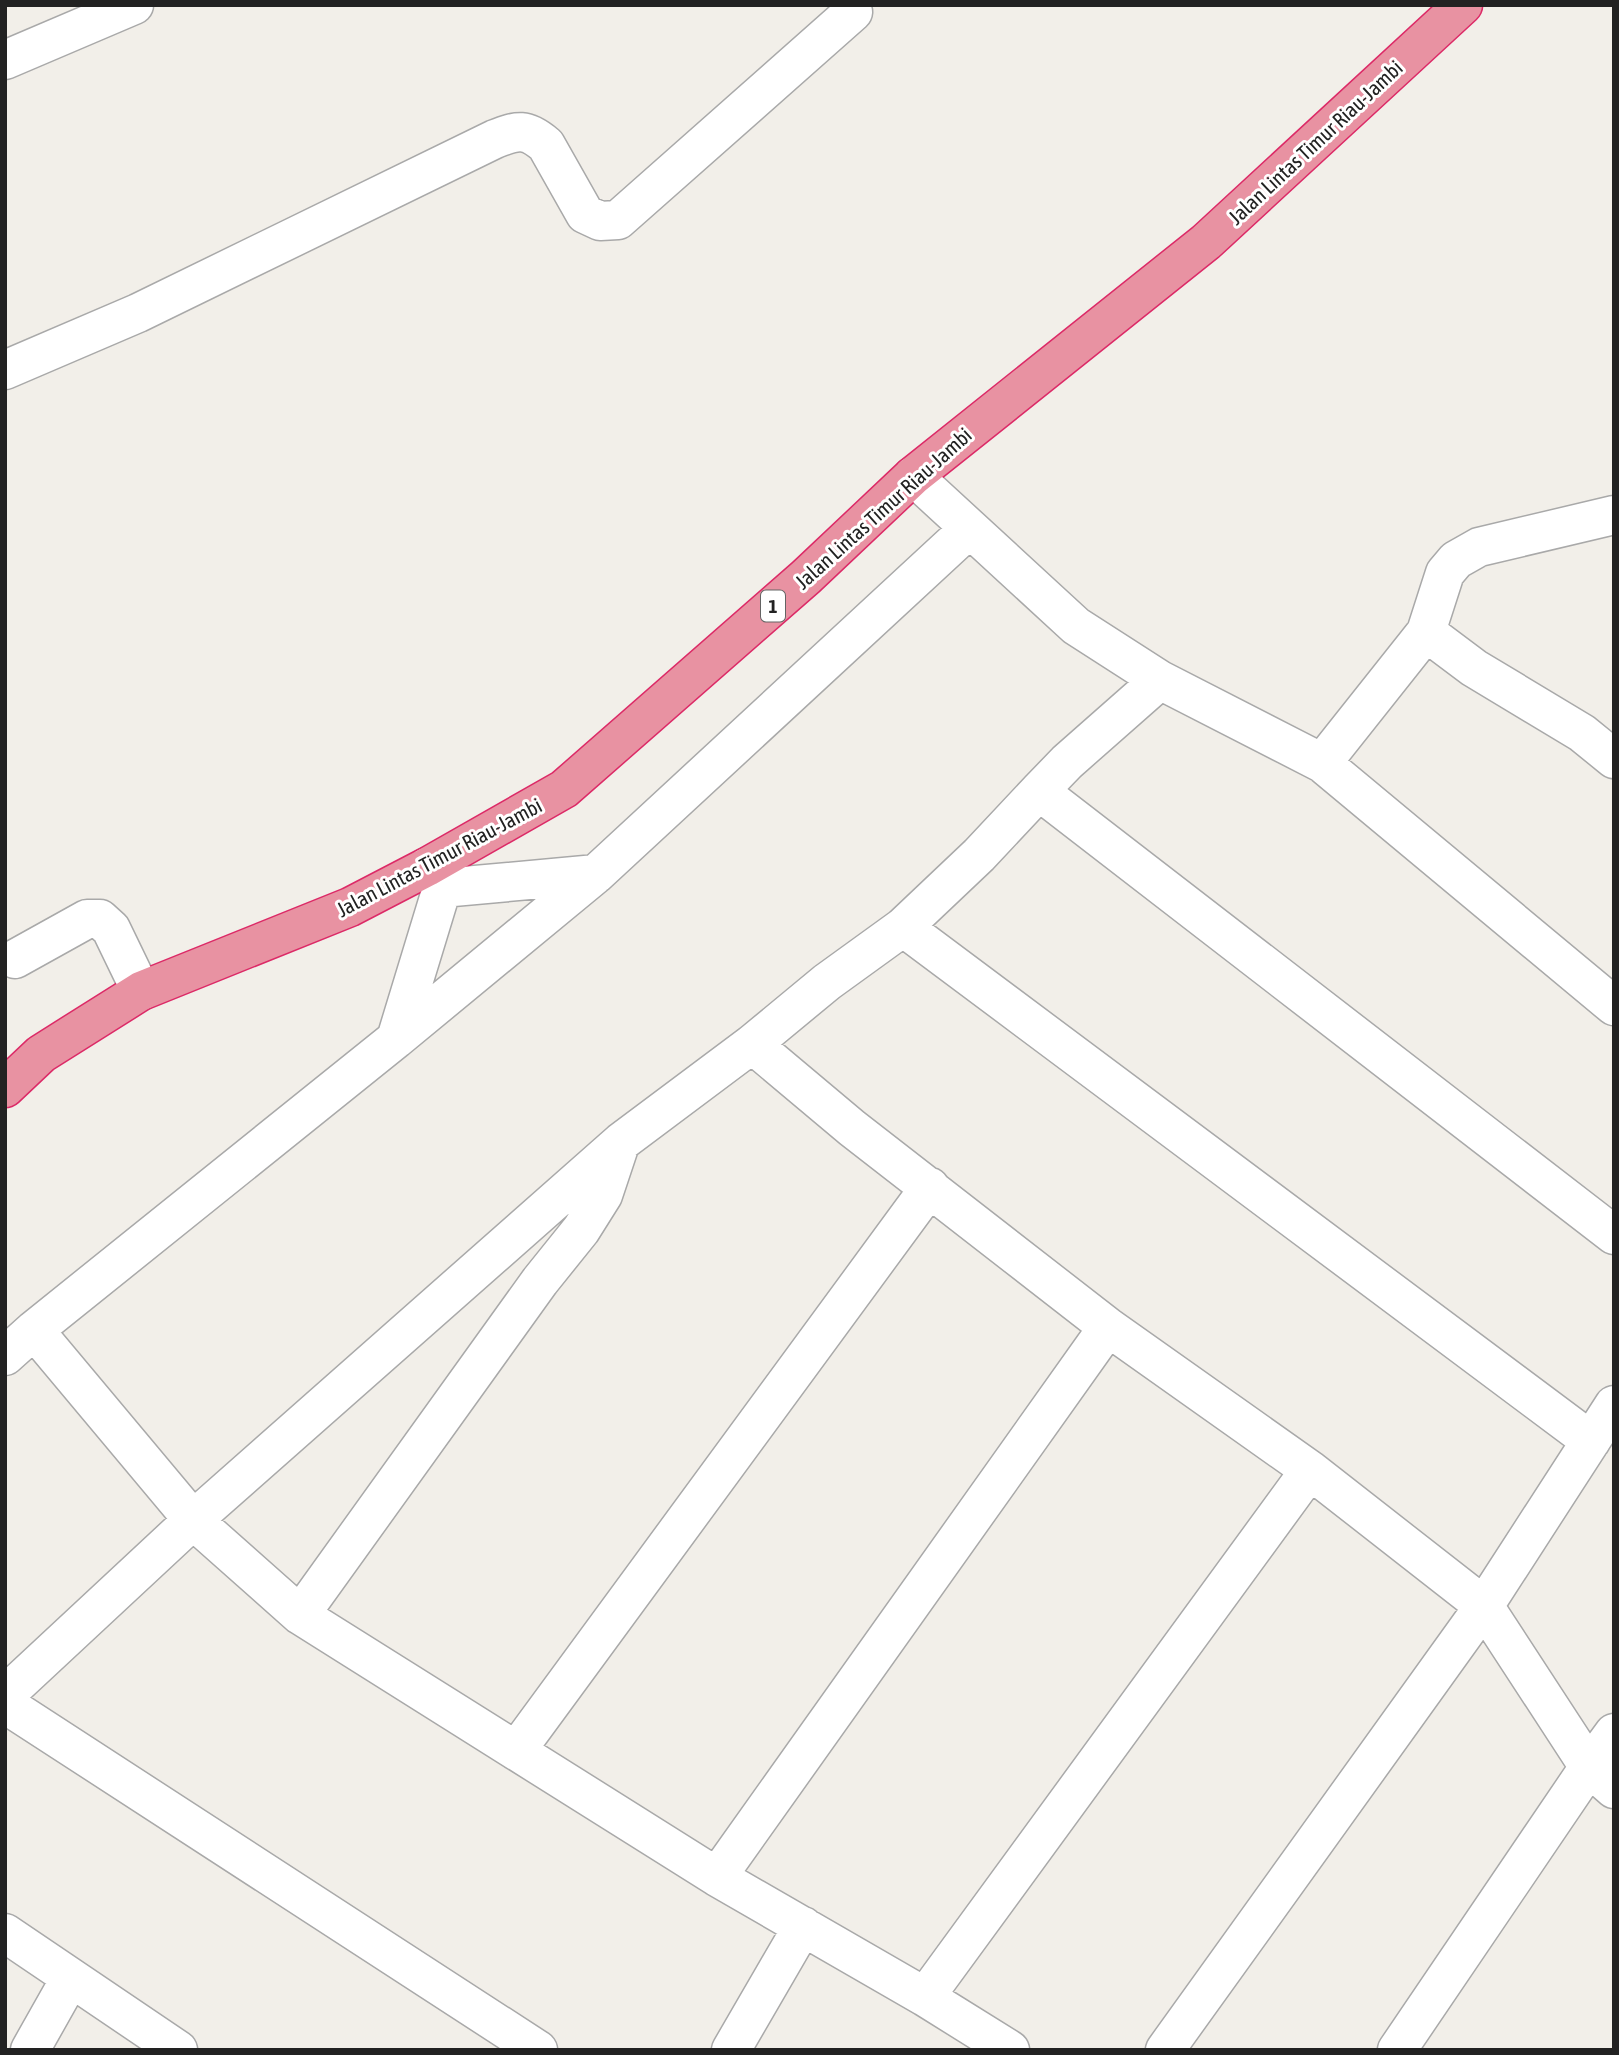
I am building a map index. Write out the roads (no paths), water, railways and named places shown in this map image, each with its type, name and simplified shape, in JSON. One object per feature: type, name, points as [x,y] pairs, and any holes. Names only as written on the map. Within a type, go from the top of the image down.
[{"type":"highway","name":"Jalan Lintas Timur Riau-Jambi","points":[[5,1088],[41,1054],[141,991],[350,907],[435,877],[564,789],[807,577],[913,477],[1206,242],[1463,5]]},
{"type":"street","points":[[5,60],[134,5]]},
{"type":"street","points":[[5,370],[138,313],[483,145],[515,132],[536,136],[546,145],[585,214],[600,221],[618,220],[853,12]]},
{"type":"street","points":[[913,477],[1076,626],[1160,680],[1322,763],[1614,1006]]},
{"type":"street","points":[[1322,763],[1426,632],[1445,573],[1457,560],[1479,547],[1614,515]]},
{"type":"street","points":[[5,1356],[596,874],[969,529]]},
{"type":"street","points":[[1426,632],[1474,668],[1582,733],[1614,759]]},
{"type":"street","points":[[5,1695],[193,1520],[621,1142],[752,1044],[827,982],[903,927],[979,855],[1067,762],[1160,680]]},
{"type":"street","points":[[1039,791],[1614,1235]]},
{"type":"street","points":[[396,1039],[435,877],[596,874]]},
{"type":"street","points":[[15,959],[87,919],[100,919],[111,929],[141,991]]},
{"type":"street","points":[[903,927],[1591,1441]]},
{"type":"street","points":[[752,1044],[852,1128],[1108,1327],[1310,1470],[1484,1606],[1601,1778]]},
{"type":"street","points":[[300,1615],[540,1281],[581,1230],[603,1195],[621,1142]]},
{"type":"street","points":[[516,1751],[930,1187]]},
{"type":"street","points":[[717,1877],[1108,1327]]},
{"type":"street","points":[[34,1330],[193,1520],[300,1615],[717,1877],[925,1997],[1010,2050]]},
{"type":"street","points":[[1165,2050],[1484,1606],[1614,1405]]},
{"type":"street","points":[[925,1997],[1310,1470]]},
{"type":"street","points":[[5,1704],[538,2050]]},
{"type":"street","points":[[1397,2050],[1601,1778],[1614,1733]]},
{"type":"street","points":[[731,2050],[803,1926]]},
{"type":"street","points":[[5,1933],[178,2050]]},
{"type":"street","points":[[30,2050],[70,1979]]}]
